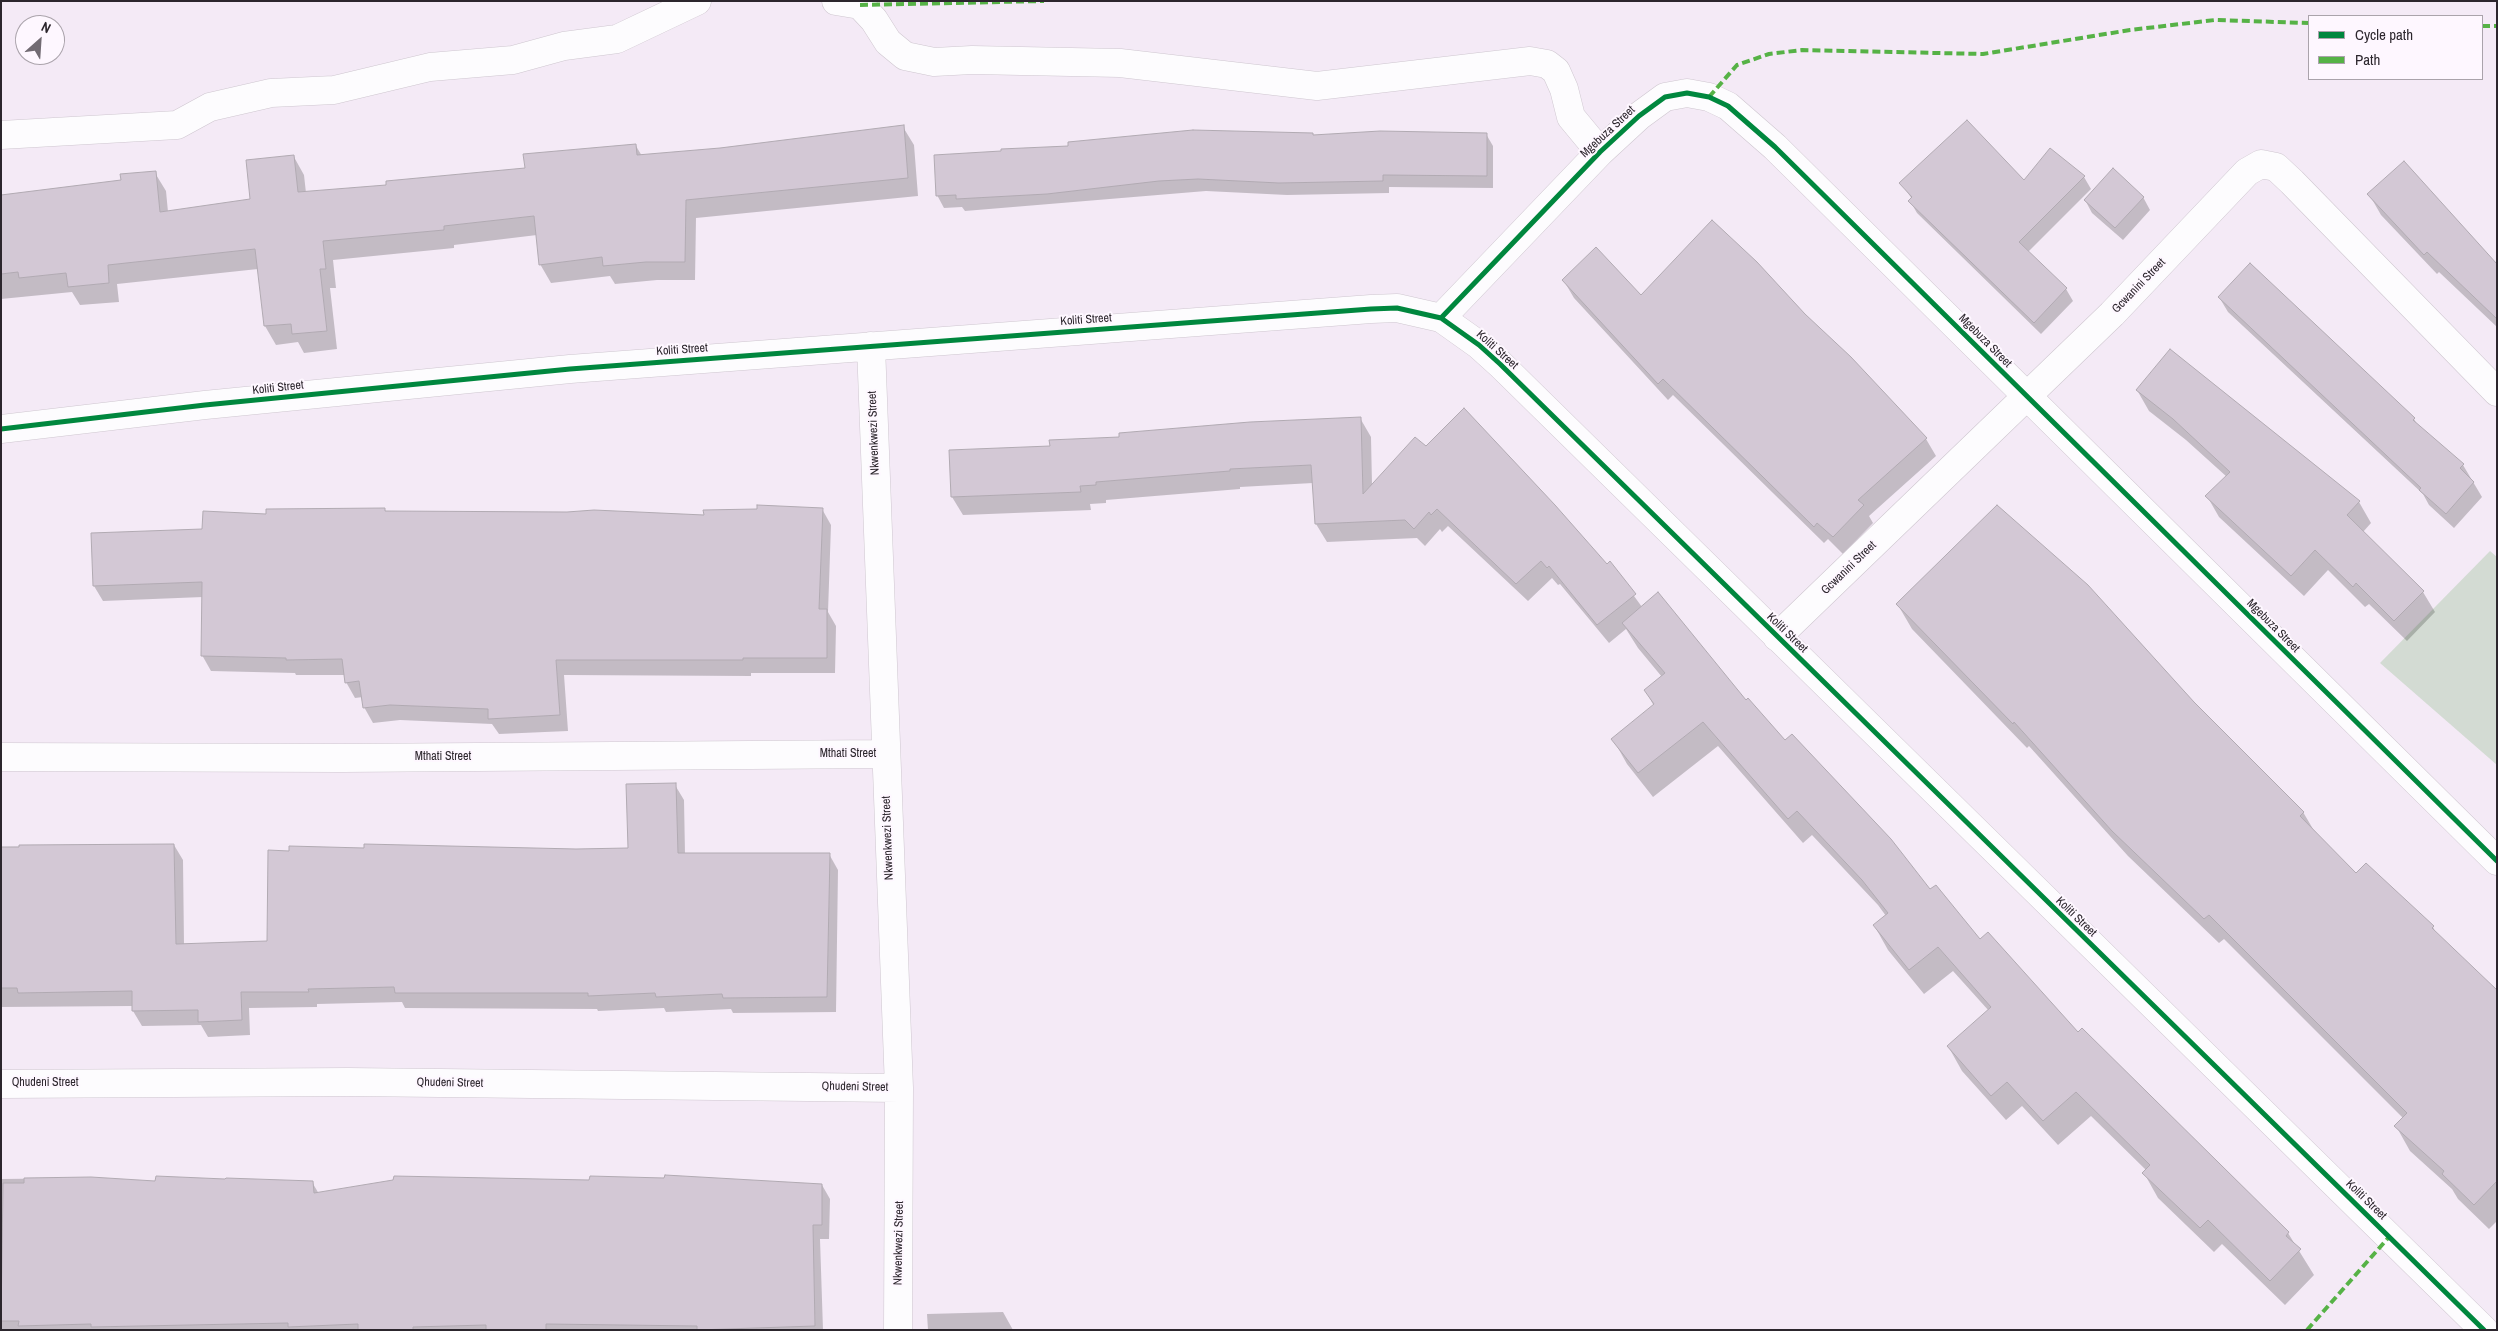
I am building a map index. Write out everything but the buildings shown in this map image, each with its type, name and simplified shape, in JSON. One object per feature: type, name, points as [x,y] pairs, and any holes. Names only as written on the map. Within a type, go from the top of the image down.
[{"type":"street","points":[[1,135],[178,125],[210,108],[271,93],[334,90],[430,67],[472,65],[512,60],[564,46],[617,39],[697,1]]},
{"type":"street","points":[[836,1],[860,5],[874,20],[888,42],[905,56],[934,62],[972,60],[1120,63],[1316,86],[1530,62],[1547,64],[1556,71],[1564,89],[1571,117],[1600,152]]},
{"type":"street","name":"Mgebuza Street","points":[[1441,318],[1600,152],[1640,116],[1665,98],[1687,93],[1709,97],[1728,106],[1775,147],[2497,861]]},
{"type":"street","name":"Gcwanini Street","points":[[1777,637],[2112,314],[2248,172],[2261,164],[2276,167],[2292,182],[2497,392]]},
{"type":"street","name":"Koliti Street","points":[[1,429],[205,405],[570,369],[1371,308],[1397,308],[1441,318],[1479,345],[1500,364],[2484,1330]]},
{"type":"street","name":"Nkwenkwezi Street","points":[[871,346],[899,1088],[898,1330]]},
{"type":"street","name":"Mthati Street","points":[[1,757],[352,758],[885,754]]},
{"type":"street","name":"Qhudeni Street","points":[[1,1084],[348,1082],[899,1088]]},
{"type":"shaded area","points":[[2490,551],[2497,557],[2497,765],[2380,663]]},
{"type":"marked path","points":[[860,5],[1044,1]]},
{"type":"marked path","points":[[1709,97],[1737,65],[1769,54],[1802,50],[1983,54],[2130,30],[2215,20],[2308,23]]},
{"type":"marked path","points":[[2483,26],[2497,26]]},
{"type":"marked path","points":[[2307,1330],[2389,1237]]},
{"type":"cycle path","points":[[1441,318],[1600,152],[1639,116],[1665,97],[1687,93],[1709,97],[1728,106],[1775,147],[2497,861]]},
{"type":"cycle path","points":[[1,429],[205,405],[570,369],[1371,309],[1397,308],[1441,318],[1479,345],[1500,364],[2484,1330]]}]
